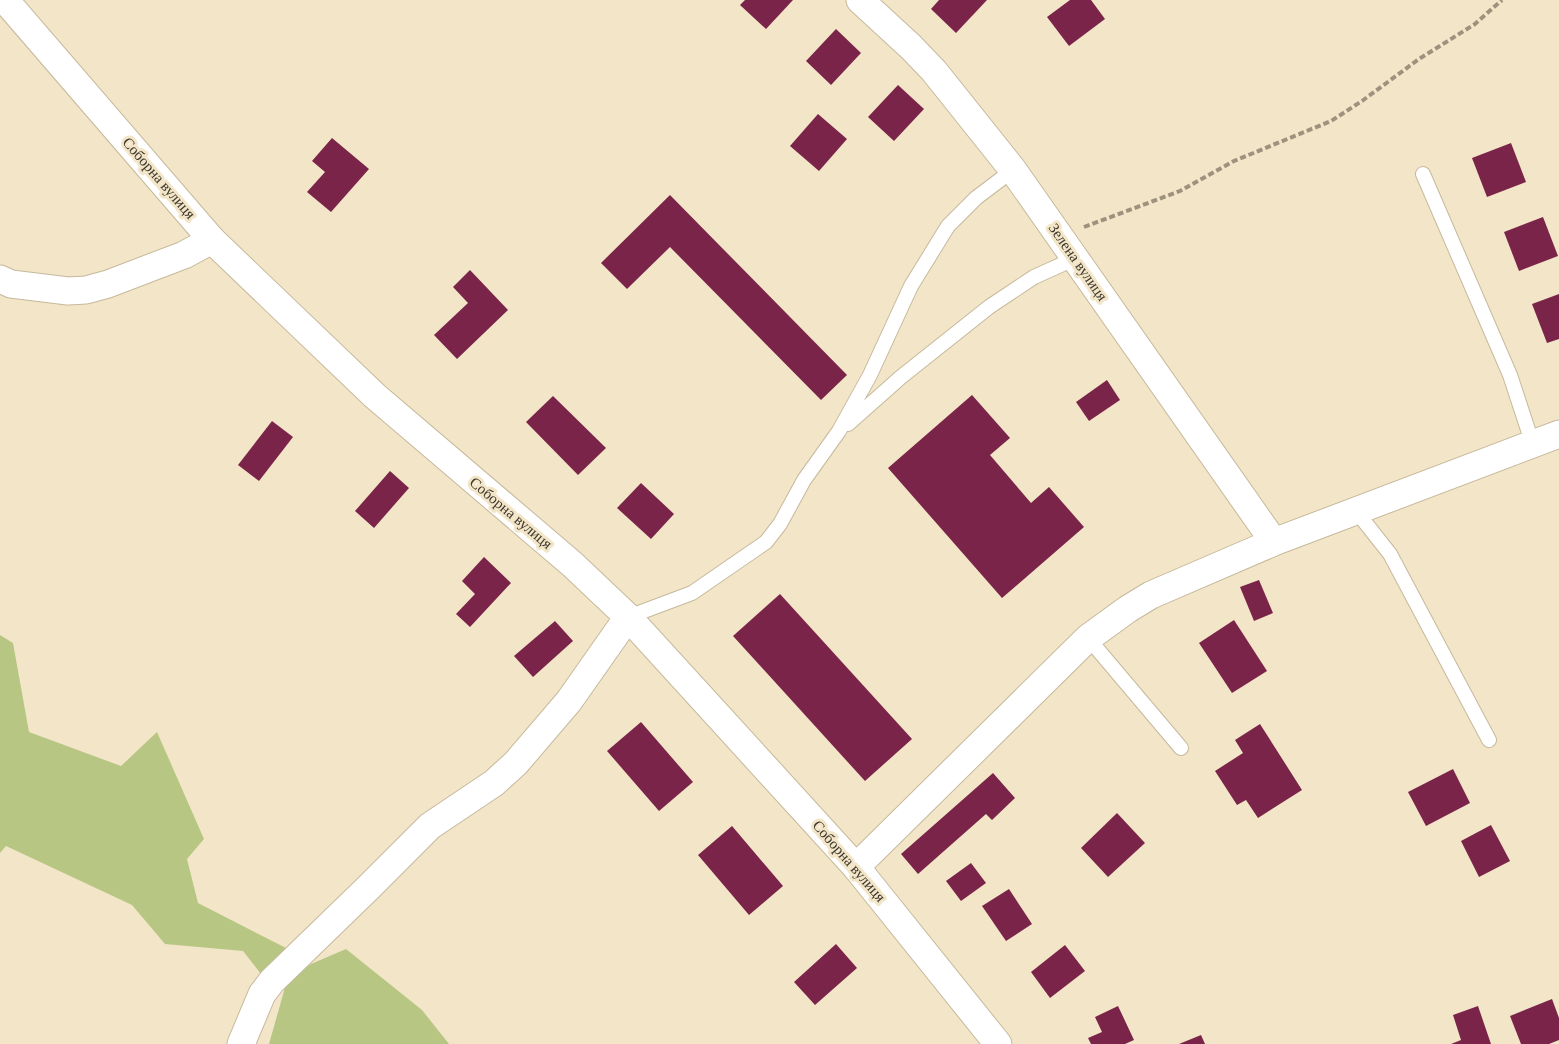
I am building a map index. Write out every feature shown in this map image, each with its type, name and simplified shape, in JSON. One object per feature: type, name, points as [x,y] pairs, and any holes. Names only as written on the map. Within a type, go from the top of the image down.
[{"type":"street","name":"Соборна вулиця","points":[[5,0],[212,240],[375,396],[572,564],[627,618],[856,867],[998,1044]]},
{"type":"street","name":"Зелена вулиця","points":[[860,0],[911,46],[934,71],[1013,170],[1274,542]]},
{"type":"street","points":[[0,279],[11,284],[56,290],[86,290],[184,255],[212,240]]},
{"type":"street","points":[[856,867],[1088,638],[1128,609],[1151,595],[1274,542],[1559,434]]},
{"type":"street","points":[[241,1044],[262,994],[272,981],[430,826],[494,783],[516,763],[569,701],[627,618]]},
{"type":"lane","points":[[627,618],[692,592],[766,542],[780,525],[804,480],[840,431],[870,375],[911,286],[948,226],[976,198],[1013,170]]},
{"type":"lane","points":[[1423,174],[1510,375],[1533,445]]},
{"type":"lane","points":[[840,431],[901,377],[989,307],[1034,277],[1076,258]]},
{"type":"lane","points":[[1356,511],[1390,554],[1489,740]]},
{"type":"lane","points":[[1088,638],[1181,748]]},
{"type":"path","points":[[1060,236],[1180,191],[1234,161],[1330,121],[1362,101],[1419,59],[1475,24],[1502,0]]},
{"type":"green space","points":[[0,635],[13,643],[29,732],[121,766],[157,732],[204,839],[187,859],[198,903],[286,948],[261,974],[243,951],[165,944],[132,905],[6,846],[0,853]]},
{"type":"green space","points":[[346,949],[422,1010],[449,1044],[269,1044],[286,984],[311,964]]},
{"type":"building","points":[[745,0],[793,0],[766,29],[740,5]]},
{"type":"building","points":[[939,0],[987,0],[956,33],[931,9]]},
{"type":"building","points":[[1070,0],[1091,0],[1105,19],[1069,46],[1047,17]]},
{"type":"building","points":[[836,29],[861,53],[831,85],[806,61]]},
{"type":"building","points":[[898,85],[924,109],[894,141],[868,117]]},
{"type":"building","points":[[818,114],[847,139],[819,171],[790,146]]},
{"type":"building","points":[[332,138],[369,169],[331,212],[307,192],[325,172],[312,161]]},
{"type":"building","points":[[1511,143],[1526,182],[1487,197],[1472,158]]},
{"type":"building","points":[[670,195],[847,375],[821,400],[670,247],[627,289],[601,263]]},
{"type":"building","points":[[1543,217],[1558,256],[1519,271],[1504,232]]},
{"type":"building","points":[[470,270],[508,310],[457,359],[434,335],[468,303],[453,287]]},
{"type":"building","points":[[1559,294],[1559,339],[1547,343],[1532,304]]},
{"type":"building","points":[[1107,380],[1120,400],[1089,421],[1076,402]]},
{"type":"building","points":[[972,395],[1010,438],[990,455],[1031,503],[1049,487],[1084,527],[1002,598],[888,468]]},
{"type":"building","points":[[553,396],[606,448],[578,475],[526,422]]},
{"type":"building","points":[[272,421],[293,437],[259,481],[238,465]]},
{"type":"building","points":[[390,471],[409,488],[374,528],[355,511]]},
{"type":"building","points":[[641,483],[674,514],[651,539],[617,508]]},
{"type":"building","points":[[484,557],[511,583],[470,627],[456,614],[475,594],[462,581]]},
{"type":"building","points":[[1259,580],[1273,613],[1254,621],[1240,587]]},
{"type":"building","points":[[780,594],[912,739],[865,781],[733,636]]},
{"type":"building","points":[[1234,620],[1267,671],[1232,693],[1199,643]]},
{"type":"building","points":[[555,621],[573,641],[533,677],[514,656]]},
{"type":"building","points":[[641,722],[693,782],[659,811],[607,751]]},
{"type":"building","points":[[1260,724],[1302,790],[1258,818],[1246,800],[1237,805],[1215,771],[1243,753],[1235,740]]},
{"type":"building","points":[[1453,769],[1470,803],[1426,826],[1408,792]]},
{"type":"building","points":[[993,773],[1015,798],[992,820],[986,814],[918,874],[901,854]]},
{"type":"building","points":[[1117,813],[1145,843],[1108,877],[1081,848]]},
{"type":"building","points":[[1491,825],[1510,861],[1479,877],[1461,841]]},
{"type":"building","points":[[732,826],[783,886],[749,915],[698,855]]},
{"type":"building","points":[[971,863],[986,883],[961,901],[946,881]]},
{"type":"building","points":[[1009,889],[1032,924],[1006,941],[982,906]]},
{"type":"building","points":[[836,944],[857,968],[815,1005],[794,982]]},
{"type":"building","points":[[1065,945],[1085,971],[1050,998],[1031,972]]},
{"type":"building","points":[[1552,999],[1559,1018],[1559,1040],[1549,1044],[1521,1044],[1510,1016]]},
{"type":"building","points":[[1118,1006],[1134,1040],[1125,1044],[1091,1044],[1088,1038],[1102,1032],[1095,1017]]},
{"type":"building","points":[[1478,1006],[1491,1044],[1451,1044],[1461,1040],[1453,1015]]},
{"type":"building","points":[[1201,1035],[1205,1044],[1179,1044]]}]
